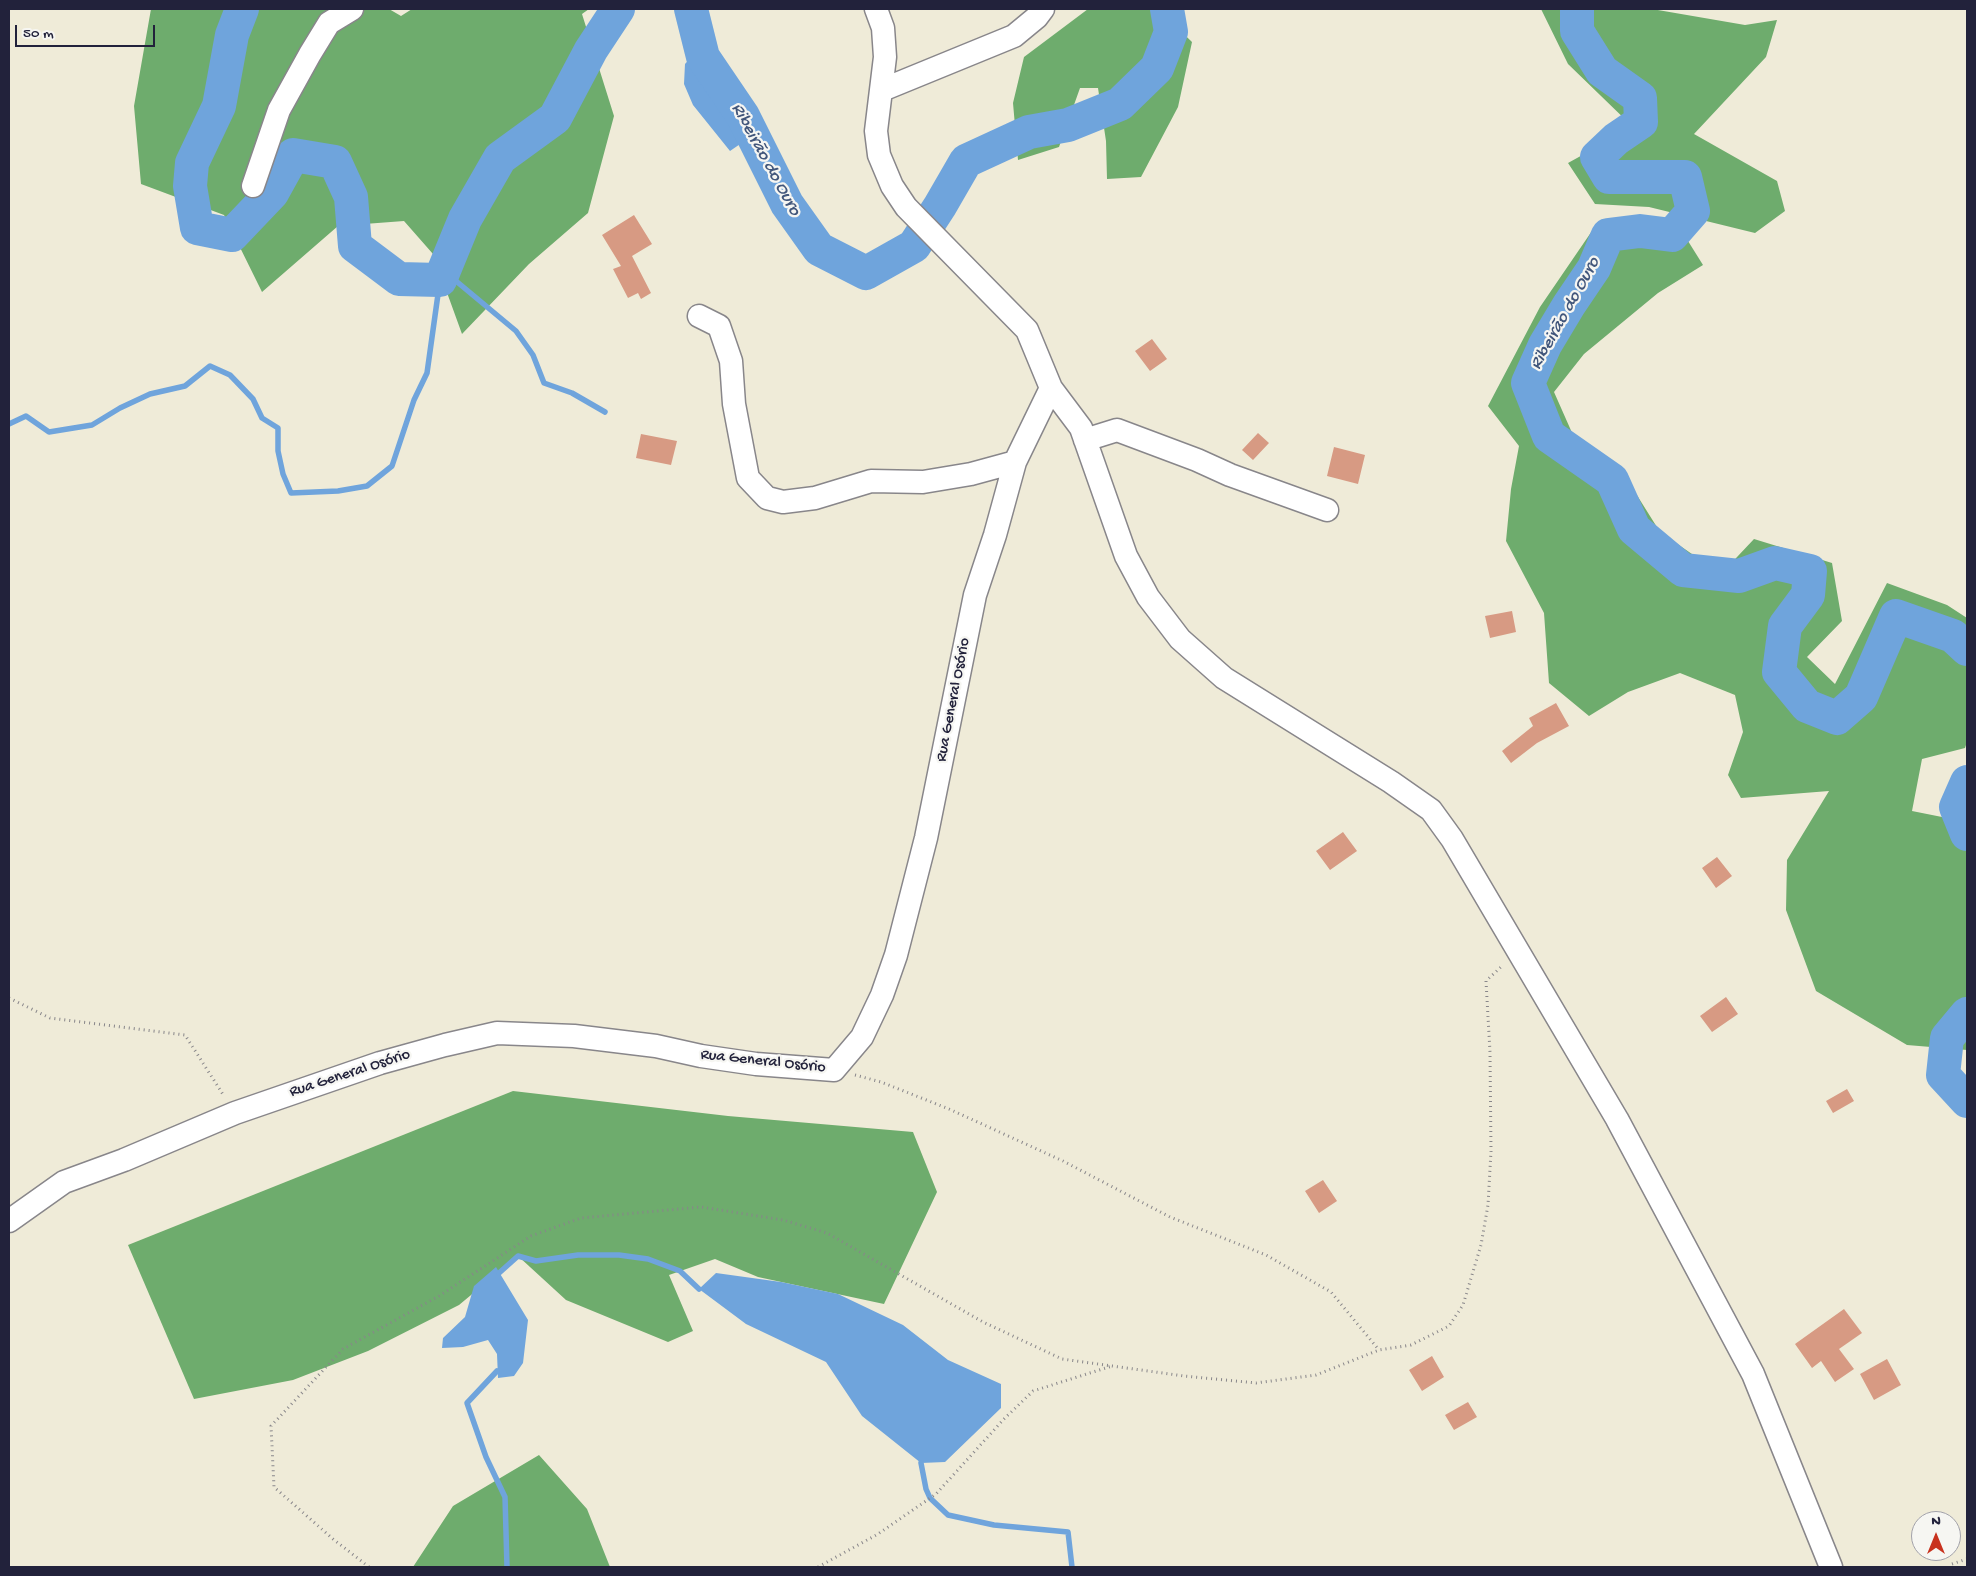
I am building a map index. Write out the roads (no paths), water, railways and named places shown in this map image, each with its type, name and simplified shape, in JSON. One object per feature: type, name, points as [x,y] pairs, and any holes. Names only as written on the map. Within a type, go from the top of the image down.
[{"type":"street","points":[[253,186],[279,110],[329,23],[352,9]]},
{"type":"street","points":[[876,9],[883,28],[885,57],[876,131],[879,155],[892,186],[906,208],[1027,330],[1051,388],[1080,428],[1126,556],[1148,597],[1180,639],[1224,678],[1391,782],[1431,810],[1452,839],[1617,1119],[1753,1374],[1831,1567]]},
{"type":"street","points":[[882,90],[1014,36],[1037,17],[1043,9]]},
{"type":"street","points":[[699,316],[719,326],[731,361],[734,404],[748,478],[767,498],[783,502],[815,498],[871,481],[923,482],[971,474],[1015,462]]},
{"type":"street","name":"Rua General Osório","points":[[9,1221],[64,1182],[124,1160],[235,1113],[380,1063],[445,1045],[497,1034],[574,1036],[656,1046],[701,1056],[756,1064],[834,1070],[862,1037],[882,995],[896,954],[926,838],[975,595],[995,535],[1015,462],[1051,388]]},
{"type":"street","points":[[1085,440],[1118,430],[1197,460],[1230,475],[1327,510]]},
{"type":"water","points":[[699,48],[722,56],[722,75],[757,113],[762,129],[730,151],[693,105],[684,84],[685,64]]},
{"type":"water","points":[[496,1267],[528,1320],[523,1363],[514,1376],[498,1378],[497,1354],[488,1340],[463,1347],[442,1348],[443,1338],[465,1317],[474,1286]]},
{"type":"water","points":[[716,1273],[781,1282],[838,1294],[903,1325],[948,1360],[1001,1384],[1001,1408],[945,1462],[921,1463],[862,1416],[826,1362],[746,1324],[699,1289]]},
{"type":"waterway","name":"Ribeirão do Ouro","points":[[242,9],[232,35],[219,106],[192,163],[190,186],[197,228],[232,235],[272,193],[293,155],[335,162],[351,197],[355,246],[399,279],[440,280],[465,219],[500,158],[555,118],[591,50],[618,9]]},
{"type":"waterway","name":"Ribeirão do Ouro","points":[[691,9],[703,57],[743,116],[787,204],[819,249],[866,273],[914,246],[966,161],[1029,132],[1068,125],[1120,104],[1157,68],[1171,32],[1167,9]]},
{"type":"waterway","name":"Ribeirão do Ouro","points":[[1577,9],[1577,31],[1602,71],[1640,98],[1641,122],[1616,139],[1597,157],[1609,177],[1685,177],[1693,211],[1672,235],[1640,231],[1608,235],[1594,268],[1545,345],[1528,383],[1549,436],[1612,480],[1634,529],[1683,570],[1739,576],[1775,563],[1810,571],[1808,595],[1785,626],[1779,672],[1807,706],[1837,718],[1861,697],[1896,616],[1953,636],[1967,649]]},
{"type":"waterway","points":[[444,271],[516,331],[533,355],[544,383],[572,393],[605,412]]},
{"type":"waterway","points":[[9,424],[26,416],[49,432],[92,425],[120,408],[150,394],[185,386],[210,366],[230,375],[253,399],[262,418],[278,428],[278,451],[283,474],[291,493],[338,491],[367,486],[392,466],[414,400],[427,373],[440,280]]},
{"type":"waterway","name":"Ribeirão do Ouro","points":[[1967,782],[1956,807],[1967,834]]},
{"type":"waterway","name":"Ribeirão do Ouro","points":[[1967,1014],[1947,1038],[1943,1075],[1967,1101]]},
{"type":"waterway","points":[[499,1273],[518,1256],[536,1261],[578,1255],[619,1255],[648,1259],[680,1271],[699,1289]]},
{"type":"waterway","points":[[497,1371],[467,1403],[486,1457],[505,1497],[507,1567]]},
{"type":"waterway","points":[[921,1463],[926,1489],[930,1498],[948,1515],[994,1525],[1068,1532],[1072,1567]]}]
